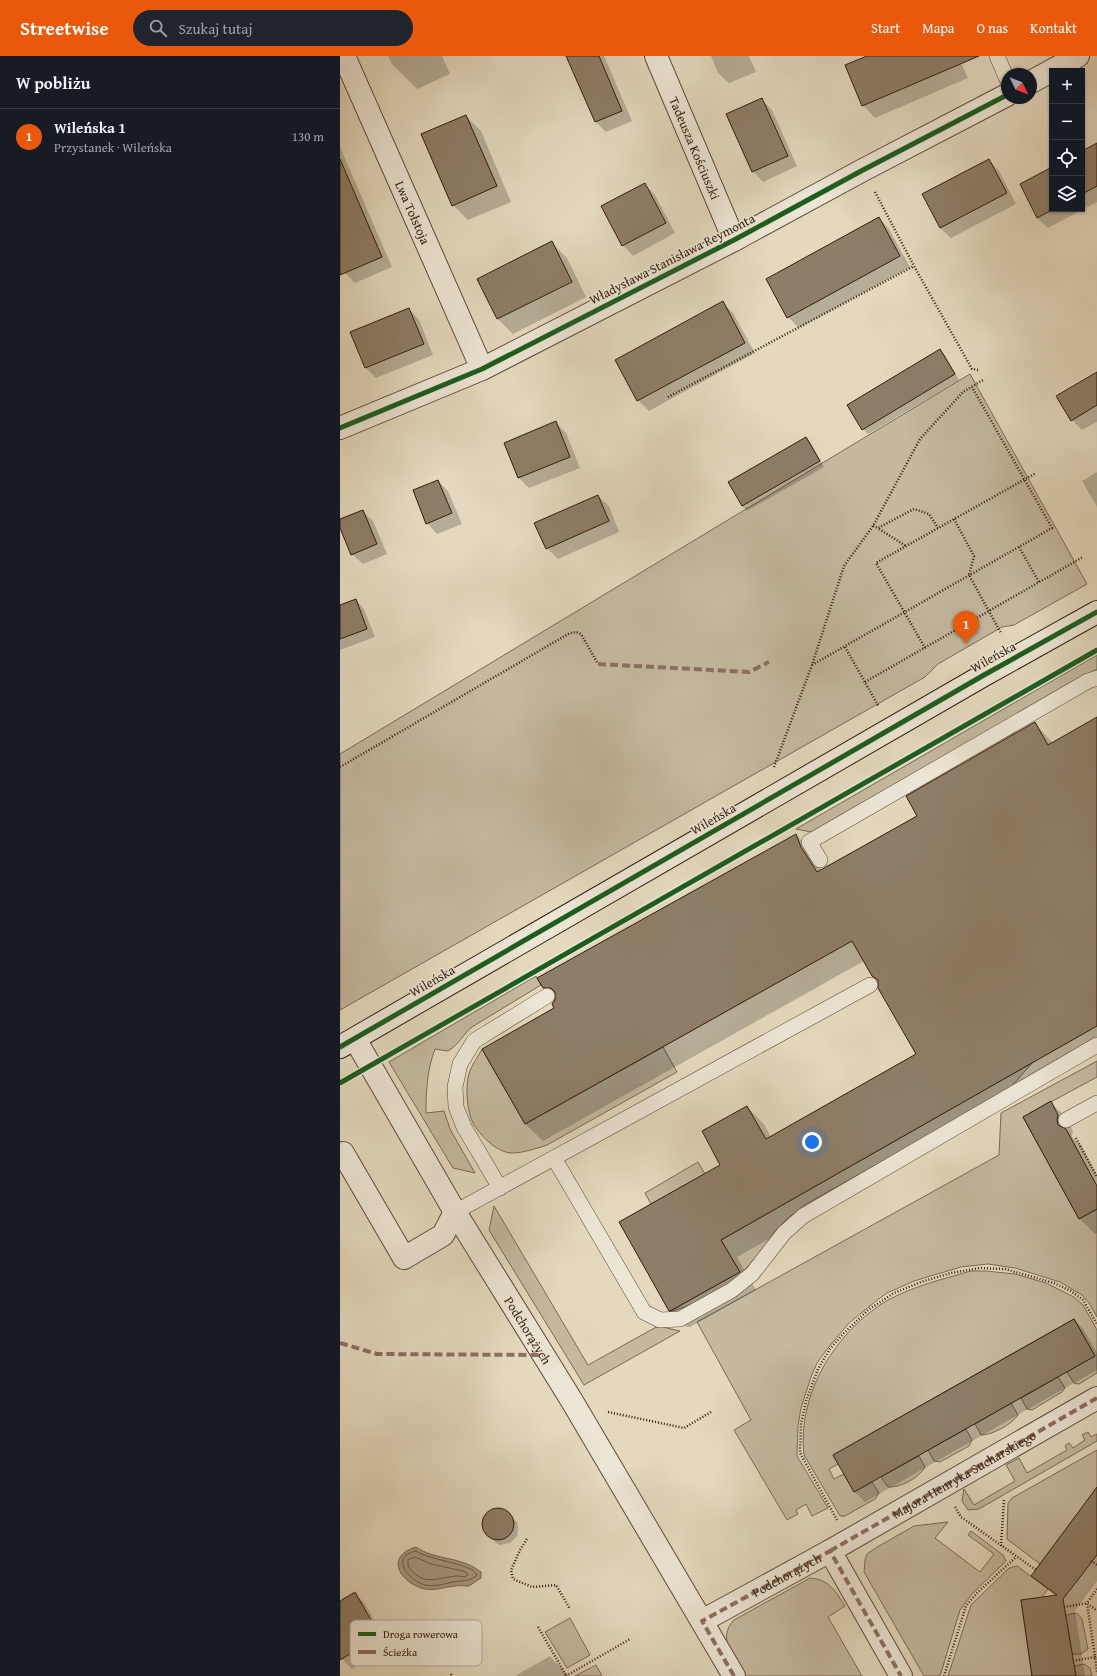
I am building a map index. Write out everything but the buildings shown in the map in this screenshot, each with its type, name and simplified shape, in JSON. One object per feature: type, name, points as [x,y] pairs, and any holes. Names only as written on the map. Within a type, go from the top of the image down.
[{"type":"street","name":"Lwa Tołstoja","points":[[344,56],[482,369]]},
{"type":"street","name":"Tadeusza Kościuszki","points":[[656,56],[734,240]]},
{"type":"street","points":[[1037,79],[1078,56]]},
{"type":"street","name":"Władysława Stanisława Reymonta","points":[[340,428],[482,369],[734,240],[863,170],[1001,98]]},
{"type":"street","name":"Wileńska","points":[[347,1043],[991,671],[1097,612]]},
{"type":"street","name":"Podchorążych","points":[[347,1043],[455,1212],[572,1401],[734,1676]]},
{"type":"street","points":[[342,1153],[404,1258],[443,1236],[455,1212]]},
{"type":"street","name":"Majora Henryka Sucharskiego","points":[[830,1551],[1097,1398]]},
{"type":"street","name":"Podchorążych","points":[[702,1621],[830,1551],[901,1676]]},
{"type":"lane","points":[[997,56],[1002,68]]},
{"type":"lane","points":[[820,860],[809,842],[1088,681],[1097,678]]},
{"type":"lane","points":[[455,1212],[870,985]]},
{"type":"lane","points":[[500,1188],[464,1127],[456,1107],[455,1087],[460,1064],[474,1041],[547,996]]},
{"type":"lane","points":[[554,1158],[644,1312],[660,1320],[680,1319],[732,1290],[752,1274],[784,1233],[803,1216],[1097,1045]]},
{"type":"lane","points":[[1066,1120],[1097,1103]]},
{"type":"path","points":[[863,170],[914,266],[972,369],[978,370]]},
{"type":"path","points":[[668,397],[914,266]]},
{"type":"path","points":[[773,769],[812,665],[844,566],[872,526],[920,439],[963,392],[983,380]]},
{"type":"path","points":[[812,665],[1052,528],[972,387]]},
{"type":"path","points":[[925,648],[876,563],[1036,473]]},
{"type":"path","points":[[878,528],[914,509],[929,514],[938,528]]},
{"type":"path","points":[[954,519],[974,556],[969,576],[1001,632]]},
{"type":"path","points":[[872,526],[878,528],[906,546]]},
{"type":"path","points":[[1019,547],[1039,582]]},
{"type":"path","points":[[865,682],[1083,557]]},
{"type":"path","points":[[340,767],[570,633],[576,632],[581,634],[598,664]]},
{"type":"path","points":[[845,647],[880,708]]},
{"type":"path","points":[[1066,1120],[1097,1177]]},
{"type":"path","points":[[840,1525],[800,1453],[801,1424],[806,1401],[818,1369],[830,1349],[868,1310],[894,1293],[951,1273],[980,1268],[1005,1269],[1039,1278],[1071,1291],[1083,1300],[1097,1324]]},
{"type":"path","points":[[601,1411],[684,1428],[711,1412]]},
{"type":"path","points":[[943,1487],[961,1516],[1036,1570]]},
{"type":"path","points":[[1001,1546],[1004,1500]]},
{"type":"path","points":[[527,1539],[511,1570],[513,1579],[532,1587],[556,1585],[570,1609]]},
{"type":"path","points":[[944,1676],[966,1606],[977,1593],[1016,1556]]},
{"type":"path","points":[[1091,1561],[1097,1565]]},
{"type":"path","points":[[1064,1607],[1087,1603],[1097,1589]]},
{"type":"path","points":[[1087,1603],[1097,1611]]},
{"type":"path","points":[[1087,1603],[1096,1656],[1097,1672]]},
{"type":"path","points":[[538,1627],[566,1676],[630,1639]]},
{"type":"path","points":[[1073,1660],[1096,1656]]},
{"type":"shaded area","points":[[970,374],[1087,584],[1014,625],[1002,627],[938,664],[925,677],[340,1010],[340,754]]},
{"type":"shaded area","points":[[1097,655],[1097,669],[811,832],[796,829]]},
{"type":"shaded area","points":[[536,976],[541,985],[472,1027],[456,1045],[448,1051],[435,1049],[430,1065],[426,1097],[426,1113],[444,1111],[450,1129],[475,1173],[453,1168],[389,1062]]},
{"type":"shaded area","points":[[663,1047],[677,1072],[547,1145],[520,1152],[505,1152],[484,1138],[476,1128],[471,1118],[467,1098],[467,1085],[471,1068],[482,1049],[525,1124]]},
{"type":"shaded area","points":[[1034,1061],[1010,1088],[983,1105],[806,1204],[781,1225],[753,1260],[733,1280],[713,1294],[680,1309],[669,1312],[739,1272],[721,1240]]},
{"type":"shaded area","points":[[1097,1061],[1097,1077],[1023,1117],[1079,1219],[1097,1209],[1097,1317],[1089,1303],[1082,1295],[1060,1282],[1015,1268],[988,1264],[961,1267],[914,1281],[887,1293],[849,1323],[817,1363],[801,1408],[798,1426],[797,1456],[828,1508],[812,1516],[806,1504],[796,1510],[798,1514],[787,1520],[734,1430],[751,1420],[697,1322],[999,1155],[1001,1113]]},
{"type":"shaded area","points":[[698,1162],[705,1174],[651,1204],[645,1193]]},
{"type":"shaded area","points":[[494,1206],[588,1365],[658,1326],[680,1331],[584,1385],[489,1230]]},
{"type":"shaded area","points":[[971,1271],[1015,1274],[1046,1283],[1074,1297],[1083,1305],[1097,1330],[1097,1373],[1079,1384],[1074,1383],[1067,1372],[1095,1356],[1074,1319],[833,1455],[838,1464],[829,1469],[834,1479],[844,1474],[854,1492],[872,1482],[879,1493],[875,1499],[845,1516],[840,1516],[804,1455],[803,1432],[807,1409],[814,1387],[824,1366],[837,1346],[852,1329],[869,1313],[888,1300],[918,1287]]},
{"type":"shaded area","points":[[1058,1377],[1065,1388],[1062,1392],[1032,1410],[1027,1409],[1021,1398]]},
{"type":"shaded area","points":[[1011,1403],[1018,1415],[1007,1425],[996,1431],[986,1435],[981,1435],[975,1424]]},
{"type":"shaded area","points":[[966,1429],[972,1440],[969,1446],[940,1462],[934,1461],[928,1450]]},
{"type":"shaded area","points":[[1088,1432],[1091,1437],[1097,1434],[1097,1441],[979,1509],[968,1510],[962,1501],[964,1489],[974,1505],[1015,1481],[1006,1465],[1019,1458],[1027,1473],[1067,1450],[1065,1446],[1069,1443],[1073,1448],[1085,1440],[1082,1435]]},
{"type":"shaded area","points":[[1097,1450],[1097,1493],[1040,1564],[1007,1539],[1008,1503],[1012,1498]]},
{"type":"shaded area","points":[[919,1456],[925,1467],[918,1475],[909,1482],[898,1486],[888,1487],[881,1477]]},
{"type":"shaded area","points":[[948,1522],[935,1538],[980,1572],[994,1554],[968,1535],[971,1531],[1003,1555],[1006,1561],[972,1594],[960,1610],[940,1676],[924,1676],[864,1572],[865,1560],[867,1554],[874,1549],[914,1526]]},
{"type":"shaded area","points":[[1017,1566],[1048,1589],[1041,1598],[1021,1600],[1032,1676],[948,1676],[971,1605],[1009,1568]]},
{"type":"shaded area","points":[[810,1578],[822,1581],[831,1587],[845,1606],[828,1617],[862,1676],[745,1676],[729,1648],[727,1634],[729,1627],[734,1620]]},
{"type":"shaded area","points":[[1077,1613],[1082,1619],[1088,1649],[1081,1654],[1072,1654],[1065,1615]]},
{"type":"shaded area","points":[[570,1618],[590,1655],[567,1668],[545,1632]]},
{"type":"shaded area","points":[[1084,1664],[1090,1668],[1092,1676],[1076,1676],[1074,1666]]},
{"type":"shaded area","points":[[596,1665],[602,1676],[575,1676]]},
{"type":"water","points":[[416,1547],[432,1555],[466,1563],[481,1572],[481,1578],[468,1586],[434,1589],[421,1588],[413,1584],[401,1574],[398,1562],[401,1556],[407,1551]]},
{"type":"marked path","points":[[598,664],[749,672],[769,662]]},
{"type":"marked path","points":[[340,1343],[377,1354],[543,1355]]},
{"type":"marked path","points":[[830,1551],[1097,1398]]},
{"type":"marked path","points":[[734,1676],[702,1621],[830,1551],[901,1676]]},
{"type":"cycle path","points":[[340,428],[482,369],[734,240],[863,170],[1001,98]]},
{"type":"cycle path","points":[[340,1047],[984,675],[1097,612]]},
{"type":"cycle path","points":[[340,1083],[1097,650]]},
{"type":"place","name":"Wileńska 1","points":[[966,644]]}]
